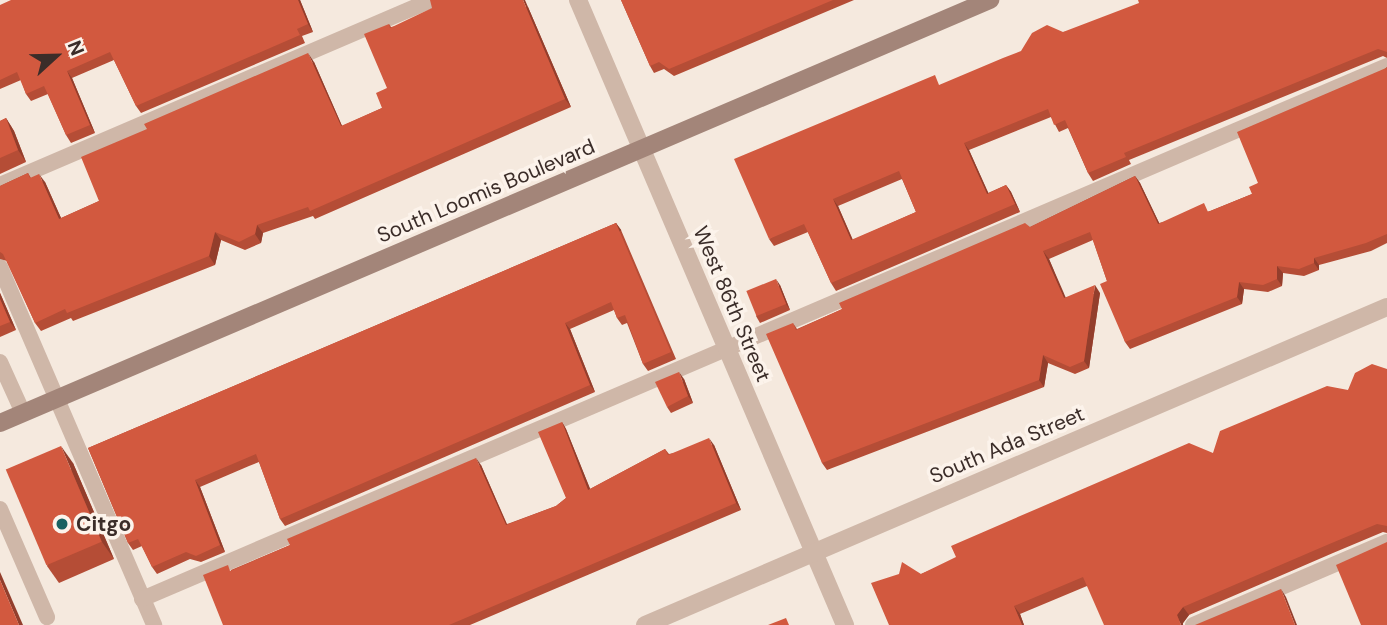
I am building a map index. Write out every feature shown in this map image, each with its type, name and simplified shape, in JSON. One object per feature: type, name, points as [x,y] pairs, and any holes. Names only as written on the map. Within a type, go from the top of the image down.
[{"type":"street","name":"West 86th Street","points":[[578,0],[845,625]]},
{"type":"street","name":"South Loomis Boulevard","points":[[0,423],[990,0]]},
{"type":"street","name":"South Ada Street","points":[[645,625],[1387,307]]},
{"type":"lane","points":[[0,185],[431,0]]},
{"type":"lane","points":[[142,599],[1387,65]]},
{"type":"lane","points":[[0,267],[154,625]]},
{"type":"lane","points":[[0,362],[23,413]]},
{"type":"lane","points":[[0,509],[47,617]]},
{"type":"lane","points":[[1193,625],[1387,542]]},
{"type":"building","points":[[11,0],[298,0],[308,24],[297,29],[300,35],[136,106],[110,52],[67,71],[90,125],[66,135],[44,86],[26,94],[17,72],[0,80],[0,5]]},
{"type":"building","points":[[430,0],[523,0],[565,99],[310,211],[308,207],[257,225],[255,234],[239,242],[215,232],[209,256],[67,313],[65,309],[35,323],[0,252],[0,186],[28,173],[30,178],[39,174],[59,219],[99,201],[81,157],[147,129],[144,124],[308,53],[341,126],[382,108],[376,93],[387,88],[364,34],[389,24],[390,28],[432,8]]},
{"type":"building","points":[[621,0],[833,0],[669,69],[659,62],[650,66]]},
{"type":"building","points":[[1138,0],[1387,0],[1387,52],[1378,49],[1124,153],[1126,157],[1088,173],[1065,120],[1054,125],[1048,109],[964,143],[987,194],[1006,185],[1015,204],[831,283],[804,224],[769,239],[734,159],[935,75],[939,85],[1021,51],[1032,33],[1047,25],[1063,32],[1139,3]],"holes":[[[899,171],[916,212],[851,240],[833,199]]]},
{"type":"building","points":[[1387,67],[1387,234],[1314,258],[1314,263],[1299,269],[1277,266],[1277,279],[1263,285],[1239,282],[1237,297],[1125,342],[1100,284],[1107,281],[1090,232],[1043,251],[1064,298],[1095,285],[1084,361],[1070,367],[1043,355],[1039,380],[822,463],[766,334],[793,323],[796,330],[842,309],[839,303],[1025,223],[1030,227],[1135,176],[1158,224],[1204,203],[1208,212],[1252,194],[1249,187],[1258,183],[1237,132]]},
{"type":"building","points":[[6,118],[18,150],[0,158],[0,121]]},
{"type":"building","points":[[616,223],[671,352],[643,364],[625,315],[617,318],[611,302],[565,323],[590,385],[280,519],[256,454],[195,480],[220,545],[196,556],[186,552],[152,567],[138,539],[128,543],[88,448]]},
{"type":"building","points":[[776,279],[786,304],[756,316],[746,291]]},
{"type":"building","points":[[0,299],[10,322],[0,326]]},
{"type":"building","points":[[1372,364],[1387,369],[1387,526],[1377,524],[1183,607],[1177,615],[1181,625],[1104,625],[1083,577],[1014,606],[1022,625],[889,625],[871,583],[899,574],[902,562],[921,574],[956,557],[951,546],[1189,443],[1213,453],[1220,431],[1327,386],[1348,390],[1355,373]]},
{"type":"building","points":[[679,372],[688,396],[667,407],[655,382]]},
{"type":"building","points":[[562,422],[588,490],[665,449],[668,455],[709,438],[736,503],[449,625],[223,625],[203,575],[228,565],[230,571],[290,545],[287,539],[476,458],[506,525],[556,506],[566,498],[538,432]]},
{"type":"building","name":"Citgo","points":[[61,446],[102,542],[46,565],[6,469]]},
{"type":"building","points":[[1387,542],[1387,625],[1361,625],[1336,565]]},
{"type":"building","points":[[0,580],[19,625],[0,625]]},
{"type":"building","points":[[1281,589],[1295,625],[1195,625]]},
{"type":"building","points":[[786,618],[789,625],[768,625]]},
{"type":"place","name":"Citgo","points":[[62,524]]}]
